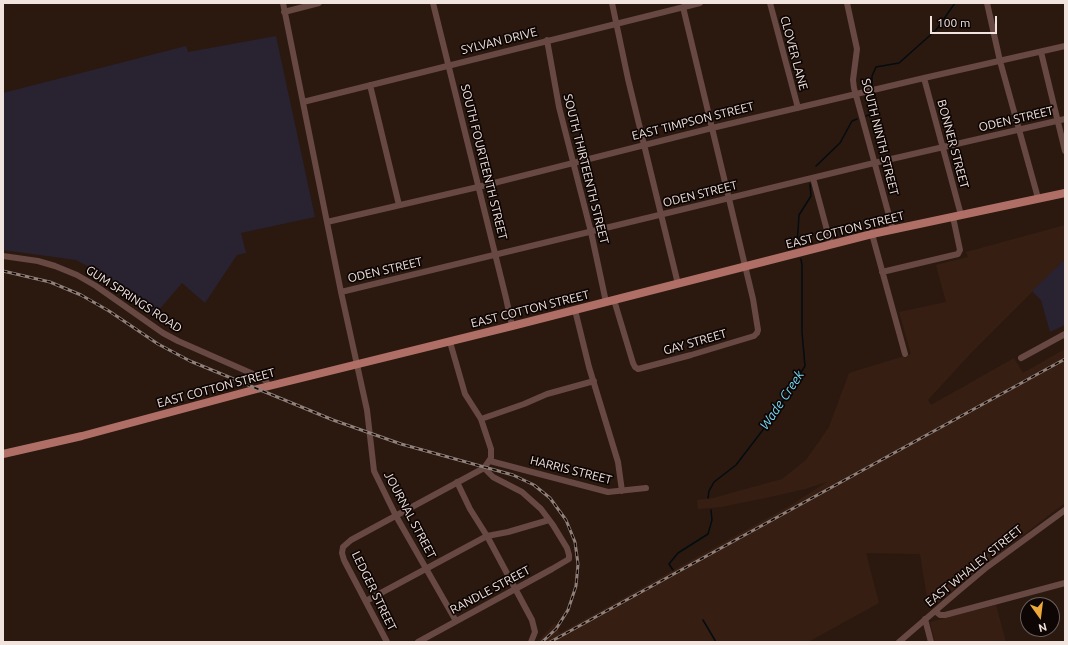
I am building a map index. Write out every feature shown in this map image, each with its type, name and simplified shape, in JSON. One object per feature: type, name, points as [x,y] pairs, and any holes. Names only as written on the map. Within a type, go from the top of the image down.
[{"type":"main road","name":"EAST COTTON STREET","points":[[3,454],[108,429],[269,386],[450,342],[872,234],[1065,193]]},
{"type":"street","name":"JOURNAL STREET","points":[[282,3],[304,102],[356,364],[368,413],[374,472],[396,516],[456,622]]},
{"type":"street","points":[[284,12],[319,3]]},
{"type":"street","name":"SOUTH FOURTEENTH STREET","points":[[433,3],[512,326]]},
{"type":"street","points":[[612,3],[628,79],[678,284]]},
{"type":"street","name":"SYLVAN DRIVE","points":[[304,102],[547,40],[700,3]]},
{"type":"street","name":"CLOVER LANE","points":[[770,3],[798,108]]},
{"type":"street","name":"SOUTH NINTH STREET","points":[[847,3],[857,49],[853,80],[855,94],[893,230]]},
{"type":"street","points":[[987,3],[1000,61],[1038,198]]},
{"type":"street","points":[[682,7],[729,198],[744,267]]},
{"type":"street","name":"SOUTH THIRTEENTH STREET","points":[[547,40],[558,100],[572,162],[610,301],[636,368]]},
{"type":"street","name":"EAST TIMPSON STREET","points":[[327,222],[478,187],[572,162],[712,128],[1065,46]]},
{"type":"street","points":[[1041,52],[1065,150]]},
{"type":"street","name":"BONNER STREET","points":[[882,272],[958,254],[960,250],[957,216],[943,147],[924,78]]},
{"type":"street","points":[[370,85],[399,206]]},
{"type":"street","name":"ODEN STREET","points":[[341,292],[874,163],[1065,119]]},
{"type":"street","points":[[813,178],[831,245]]},
{"type":"street","points":[[872,234],[905,354]]},
{"type":"street","name":"GUM SPRINGS ROAD","points":[[3,256],[38,261],[77,275],[96,286],[163,333],[260,377],[266,381],[269,386]]},
{"type":"street","name":"GAY STREET","points":[[636,368],[691,355],[754,336],[758,329],[754,302],[744,267]]},
{"type":"street","points":[[575,310],[618,462],[622,491]]},
{"type":"street","points":[[1021,358],[1065,334]]},
{"type":"street","points":[[396,516],[484,468],[490,460],[491,453],[482,419],[465,394],[450,342]]},
{"type":"street","points":[[482,419],[547,394],[594,381]]},
{"type":"street","name":"HARRIS STREET","points":[[490,460],[608,492],[646,488]]},
{"type":"street","points":[[366,602],[487,536],[508,532],[549,520],[532,500],[522,492],[490,474],[484,468]]},
{"type":"street","points":[[457,482],[470,509],[487,536],[532,620],[534,635],[530,642]]},
{"type":"street","name":"EAST WHALEY STREET","points":[[899,642],[987,567],[1065,510]]},
{"type":"street","name":"LEDGER STREET","points":[[387,642],[344,560],[342,553],[343,549],[351,540],[396,516]]},
{"type":"street","name":"RANDLE STREET","points":[[418,642],[566,562],[569,559],[568,548],[549,520]]},
{"type":"street","points":[[934,611],[944,616],[1065,582]]},
{"type":"street","points":[[925,619],[931,642]]},
{"type":"shaded area","points":[[276,36],[315,217],[241,233],[246,253],[237,255],[205,303],[182,283],[153,317],[115,282],[76,260],[3,250],[3,93],[186,46],[188,52]]},
{"type":"shaded area","points":[[1065,225],[1065,259],[972,352],[928,400],[931,405],[1014,358],[1023,373],[1065,349],[1065,503],[929,609],[920,554],[866,553],[879,603],[808,642],[537,642],[555,623],[560,633],[791,505],[827,482],[770,497],[721,507],[698,509],[697,500],[713,498],[782,479],[806,460],[829,427],[849,373],[911,354],[899,312],[946,302],[936,265],[968,257],[966,252]]},
{"type":"shaded area","points":[[1065,259],[1065,325],[1050,332],[1041,300],[1032,291]]},
{"type":"shaded area","points":[[996,605],[1006,642],[935,642],[930,622]]},
{"type":"waterway","name":"Wade Creek","points":[[872,86],[872,76],[876,67],[899,63],[936,30],[955,3]]},
{"type":"waterway","name":"Wade Creek","points":[[866,116],[871,114],[875,95]]},
{"type":"waterway","name":"Wade Creek","points":[[816,166],[840,143],[852,121],[857,119]]},
{"type":"waterway","name":"Wade Creek","points":[[797,246],[799,215],[811,196],[810,184]]},
{"type":"waterway","name":"Wade Creek","points":[[708,498],[709,491],[714,482],[736,465],[775,414],[805,366],[802,332],[801,259]]},
{"type":"waterway","name":"Wade Creek","points":[[673,570],[669,564],[678,553],[708,534],[712,520],[711,510]]},
{"type":"waterway","name":"Wade Creek","points":[[703,620],[716,642]]},
{"type":"railway","points":[[3,271],[50,282],[81,295],[109,311],[158,344],[190,361],[333,420],[401,444],[513,475],[534,485],[550,498],[566,520],[575,542],[578,564],[576,586],[568,610],[556,629],[542,642]]},
{"type":"railway","points":[[550,642],[1065,359]]}]
